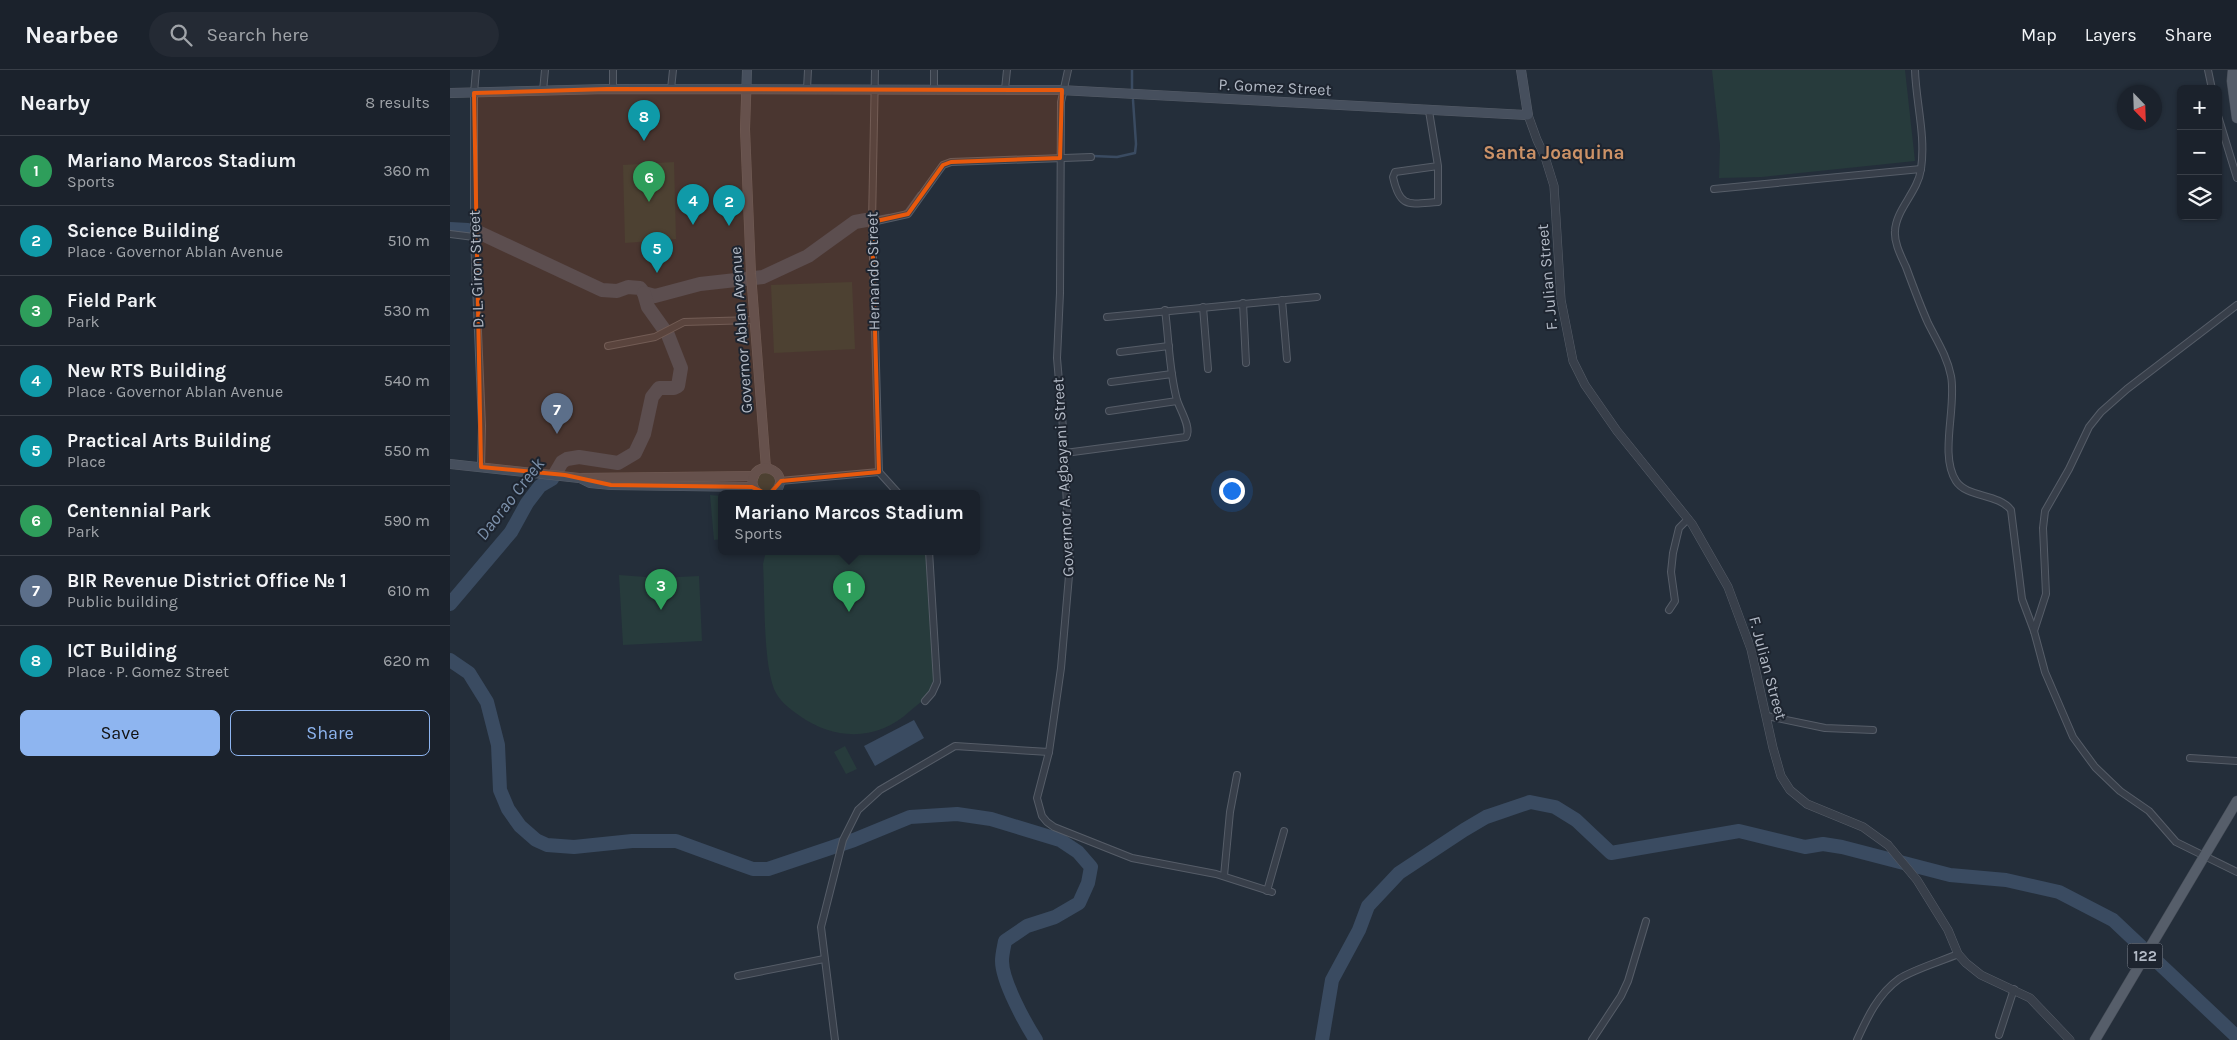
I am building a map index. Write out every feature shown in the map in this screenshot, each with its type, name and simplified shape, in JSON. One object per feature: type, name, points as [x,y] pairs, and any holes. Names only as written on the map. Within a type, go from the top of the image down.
[{"type":"main road","name":"Governor Ablan Avenue","points":[[747,70],[745,129],[751,278],[766,468]]},
{"type":"main road","name":"F. Julian Street","points":[[1521,70],[1528,115]]},
{"type":"main road","points":[[2233,70],[2232,81],[2237,118]]},
{"type":"main road","name":"P. Gomez Street","points":[[450,93],[613,89],[746,91],[934,88],[1062,90],[1528,115]]},
{"type":"main road","points":[[450,464],[548,473],[580,478],[754,476]]},
{"type":"main road","points":[[580,478],[590,484],[756,490],[754,476],[758,470],[766,468],[774,470],[780,481],[776,490]]},
{"type":"main road","name":"122","points":[[2095,1040],[2182,893],[2205,858],[2237,801]]},
{"type":"street","name":"D. L. Giron Street","points":[[476,70],[474,93],[474,237],[482,426],[481,467]]},
{"type":"street","points":[[543,91],[545,70]]},
{"type":"street","points":[[613,70],[613,89]]},
{"type":"street","points":[[671,89],[673,70]]},
{"type":"street","points":[[807,89],[808,70]]},
{"type":"street","name":"Hernando Street","points":[[875,70],[872,222],[879,472]]},
{"type":"street","points":[[934,70],[934,88]]},
{"type":"street","points":[[1005,89],[1007,70]]},
{"type":"street","name":"Governor A. Agbayani Street","points":[[1068,70],[1062,90],[1060,293],[1057,358],[1070,564],[1061,668],[1049,752],[1037,798],[1039,810],[1047,822],[1132,858],[1224,876],[1269,891],[1284,830]]},
{"type":"street","points":[[1915,70],[1922,142],[1921,169],[1917,186],[1898,217],[1894,231],[1897,246],[1928,323],[1944,352],[1952,377],[1949,456],[1954,478],[1960,486],[1999,500],[2011,510],[2019,586],[2045,672],[2066,723],[2083,753],[2120,791],[2149,811],[2176,842],[2205,858],[2237,872]]},
{"type":"street","points":[[2208,70],[2211,85]]},
{"type":"street","points":[[1429,111],[1438,166],[1438,202],[1414,204],[1406,202],[1397,195],[1392,177],[1395,172],[1438,166]]},
{"type":"street","name":"F. Julian Street","points":[[1528,115],[1554,186],[1561,300],[1573,361],[1585,384],[1617,431],[1688,519],[1706,546],[1728,587],[1751,649],[1781,776],[1790,790],[1807,804],[1863,827],[1888,845],[1917,880],[1948,930],[1958,954],[1977,972],[2030,998],[2070,1040]]},
{"type":"street","points":[[2222,129],[2237,178]]},
{"type":"street","points":[[872,222],[908,214],[943,165],[951,162],[1091,157]]},
{"type":"street","points":[[1714,189],[1921,169]]},
{"type":"street","points":[[450,234],[474,237]]},
{"type":"street","points":[[1107,317],[1317,297]]},
{"type":"street","points":[[1282,300],[1287,360]]},
{"type":"street","points":[[1243,303],[1246,363]]},
{"type":"street","points":[[2034,631],[2046,594],[2043,528],[2045,511],[2069,469],[2088,427],[2101,412],[2140,378],[2237,305]]},
{"type":"street","points":[[1203,307],[1208,369]]},
{"type":"street","points":[[1064,453],[1186,437],[1188,430],[1177,401],[1172,374],[1165,310]]},
{"type":"street","points":[[608,346],[649,339],[684,322],[754,320]]},
{"type":"street","points":[[1120,352],[1170,346]]},
{"type":"street","points":[[1110,382],[1172,374]]},
{"type":"street","points":[[1109,411],[1177,401]]},
{"type":"street","points":[[780,481],[879,472],[895,490]]},
{"type":"street","points":[[1669,610],[1675,601],[1671,572],[1673,553],[1679,528],[1688,519]]},
{"type":"street","points":[[925,701],[932,694],[937,682],[930,555]]},
{"type":"street","points":[[1766,716],[1825,728],[1873,730]]},
{"type":"street","points":[[835,1040],[821,927],[843,840],[858,810],[870,798],[955,746],[1049,752]]},
{"type":"street","points":[[2190,758],[2237,761]]},
{"type":"street","points":[[1224,876],[1227,830],[1236,775]]},
{"type":"street","points":[[1592,1040],[1621,996],[1628,981],[1646,921]]},
{"type":"street","points":[[1857,1040],[1868,1015],[1894,984],[1907,975],[1958,954]]},
{"type":"street","points":[[738,976],[824,959]]},
{"type":"street","points":[[1999,1035],[2014,989]]},
{"type":"highlighted area","points":[[607,89],[1062,90],[1060,158],[951,162],[943,165],[908,214],[872,222],[879,472],[781,481],[769,495],[752,487],[611,485],[565,475],[481,467],[474,93]]},
{"type":"green space","points":[[1712,70],[1905,70],[1915,161],[1762,177],[1719,178],[1720,145]]},
{"type":"green space","points":[[674,162],[676,239],[625,243],[623,165]]},
{"type":"green space","points":[[852,282],[855,349],[774,353],[771,285]]},
{"type":"green space","points":[[770,472],[778,481],[774,490],[759,490],[755,482],[758,474]]},
{"type":"green space","points":[[710,495],[718,496],[718,539],[714,540]]},
{"type":"green space","points":[[765,555],[928,555],[934,678],[924,699],[898,721],[884,728],[856,734],[827,730],[800,716],[785,704],[774,689],[770,676],[765,628],[763,564]]},
{"type":"green space","points":[[619,575],[659,578],[699,576],[702,641],[623,645]]},
{"type":"green space","points":[[845,746],[857,769],[846,774],[834,752]]},
{"type":"water","points":[[914,720],[924,738],[875,766],[864,746]]},
{"type":"waterway","points":[[1132,70],[1132,89]]},
{"type":"waterway","points":[[1093,156],[1117,157],[1135,153],[1133,100]]},
{"type":"waterway","points":[[902,213],[906,211],[919,193]]},
{"type":"waterway","points":[[878,217],[889,215]]},
{"type":"waterway","points":[[478,232],[602,290],[617,291],[628,287],[640,288],[644,293],[655,296],[700,284],[763,277],[808,256],[855,222],[866,220]]},
{"type":"waterway","points":[[450,229],[468,230]]},
{"type":"waterway","name":"Daorao Creek","points":[[450,604],[511,532],[527,503],[540,486],[552,479],[562,462],[579,457],[618,463],[635,453],[644,434],[652,397],[659,388],[674,388],[678,386],[681,368],[668,335],[648,307],[644,293]]},
{"type":"waterway","points":[[450,660],[469,673],[487,702],[498,745],[500,790],[508,809],[520,826],[536,840],[547,845],[574,847],[632,841],[676,841],[753,869],[768,869],[854,840],[910,817],[957,814],[991,819],[1060,840],[1078,852],[1091,867],[1088,883],[1079,903],[1055,917],[1027,926],[1005,941],[1002,956],[1003,969],[1010,990],[1020,1013],[1036,1040]]},
{"type":"waterway","points":[[1322,1040],[1332,980],[1359,930],[1368,906],[1399,873],[1464,830],[1486,817],[1530,802],[1555,807],[1576,820],[1611,853],[1739,831],[1805,847],[1823,844],[1842,847],[1950,875],[2006,880],[2059,892],[2113,920],[2237,1037]]},
{"type":"place","name":"ICT Building","points":[[644,141]]},
{"type":"place","name":"Centennial Park","points":[[649,202]]},
{"type":"place","name":"New RTS Building","points":[[693,225]]},
{"type":"place","name":"Science Building","points":[[729,226]]},
{"type":"place","name":"Practical Arts Building","points":[[657,273]]},
{"type":"place","name":"BIR Revenue District Office № 1","points":[[557,434]]},
{"type":"place","name":"Field Park","points":[[661,610]]},
{"type":"place","name":"Mariano Marcos Stadium","points":[[849,612]]},
{"type":"district","name":"Santa Joaquina","points":[[1554,153]]}]
